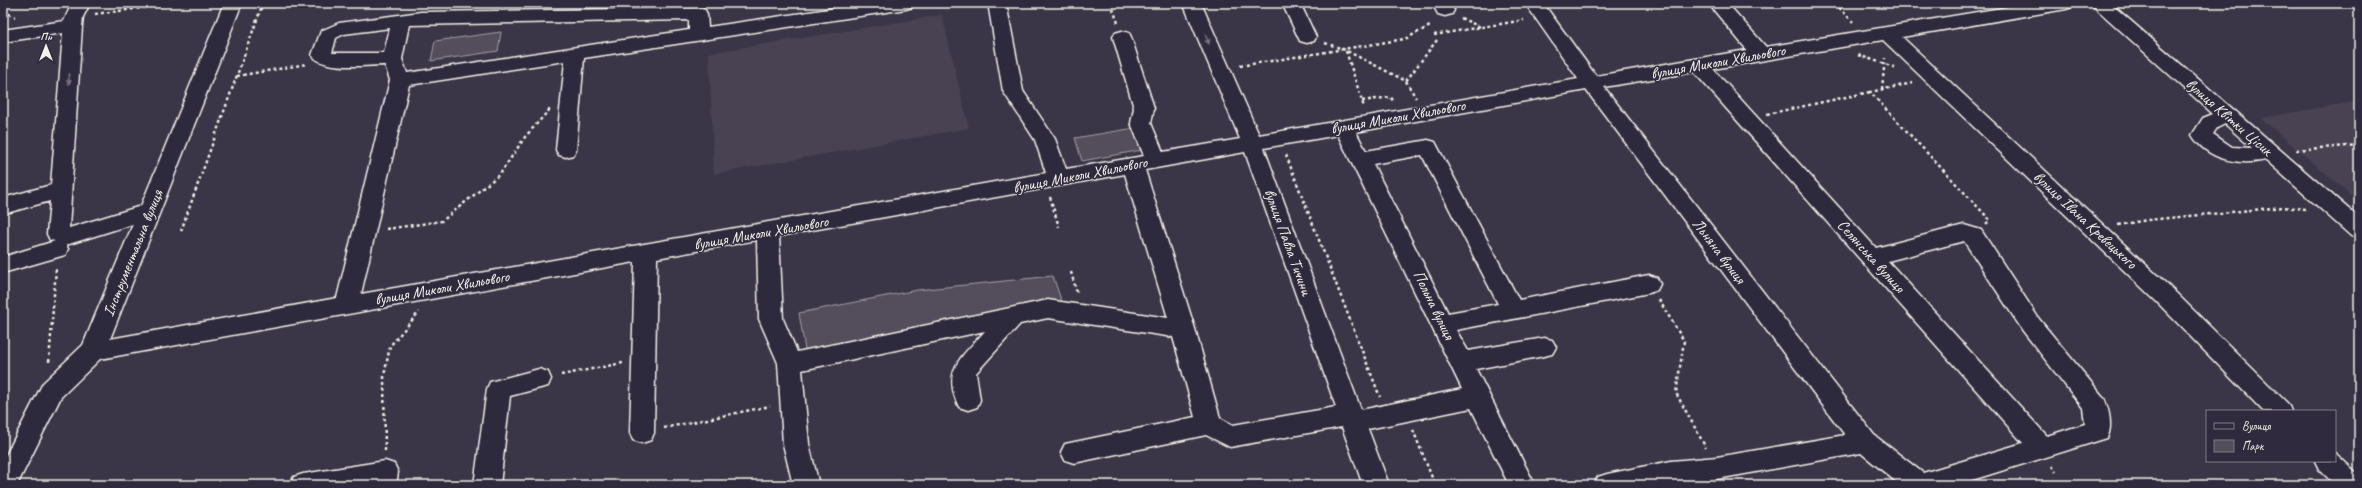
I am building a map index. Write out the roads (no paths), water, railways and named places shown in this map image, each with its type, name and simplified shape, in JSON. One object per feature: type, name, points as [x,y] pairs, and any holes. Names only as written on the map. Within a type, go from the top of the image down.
[{"type":"street","points":[[81,3],[74,17],[73,26],[58,234],[66,237],[150,211]]},
{"type":"street","name":"Інструментальна вулиця","points":[[6,475],[52,390],[94,351],[233,3]]},
{"type":"street","points":[[400,80],[906,3]]},
{"type":"street","points":[[997,3],[1013,91],[1045,139],[1052,180]]},
{"type":"street","name":"вулиця Павла Тичини","points":[[1192,3],[1252,143],[1376,485]]},
{"type":"street","points":[[1291,3],[1307,37]]},
{"type":"street","points":[[1717,3],[1761,54]]},
{"type":"street","points":[[1975,3],[1989,16]]},
{"type":"street","name":"вулиця Миколи Хвильового","points":[[94,351],[347,305],[768,232],[1156,160],[1590,83],[2066,3]]},
{"type":"street","name":"вулиця Квітки Цісик","points":[[2099,3],[2226,116],[2359,230]]},
{"type":"street","name":"Льняна вулиця","points":[[1539,10],[1590,83],[1865,442],[1919,485]]},
{"type":"street","points":[[392,59],[327,59],[322,55],[328,35],[339,29],[421,18],[698,14],[699,35]]},
{"type":"street","points":[[347,305],[400,80],[392,59],[400,20]]},
{"type":"street","points":[[3,36],[73,26]]},
{"type":"street","name":"вулиця Івана Кревецького","points":[[1877,35],[2094,229],[2166,297],[2278,410]]},
{"type":"street","points":[[1122,36],[1144,108],[1141,123],[1156,160]]},
{"type":"street","points":[[566,150],[575,53]]},
{"type":"street","name":"Селянська вулиця","points":[[1699,65],[2043,448]]},
{"type":"street","points":[[2226,116],[2210,123],[2202,135],[2215,147],[2233,156],[2252,157],[2269,152]]},
{"type":"street","name":"Польна вулиця","points":[[1344,127],[1443,323],[1522,485]]},
{"type":"street","points":[[1360,159],[1428,147],[1512,310]]},
{"type":"street","points":[[1133,165],[1183,328],[1209,424]]},
{"type":"street","points":[[3,206],[61,190]]},
{"type":"street","points":[[768,232],[771,319],[790,363],[796,444],[806,485]]},
{"type":"street","points":[[1872,258],[1964,233],[1973,236],[2030,325],[2095,405],[2098,431],[1919,485]]},
{"type":"street","points":[[3,264],[57,248]]},
{"type":"street","points":[[642,433],[646,253]]},
{"type":"street","points":[[1443,323],[1649,284]]},
{"type":"street","points":[[790,363],[1048,309],[1183,328]]},
{"type":"street","points":[[968,400],[964,371],[1013,316]]},
{"type":"street","points":[[1462,362],[1544,347]]},
{"type":"street","points":[[487,485],[499,389],[539,380]]},
{"type":"street","points":[[1074,452],[1209,424],[1230,436],[1388,415],[1479,396]]},
{"type":"street","points":[[1607,485],[1671,472],[1718,468],[1865,442]]},
{"type":"street","points":[[2329,462],[2352,485]]},
{"type":"street","points":[[303,485],[384,478]]}]
